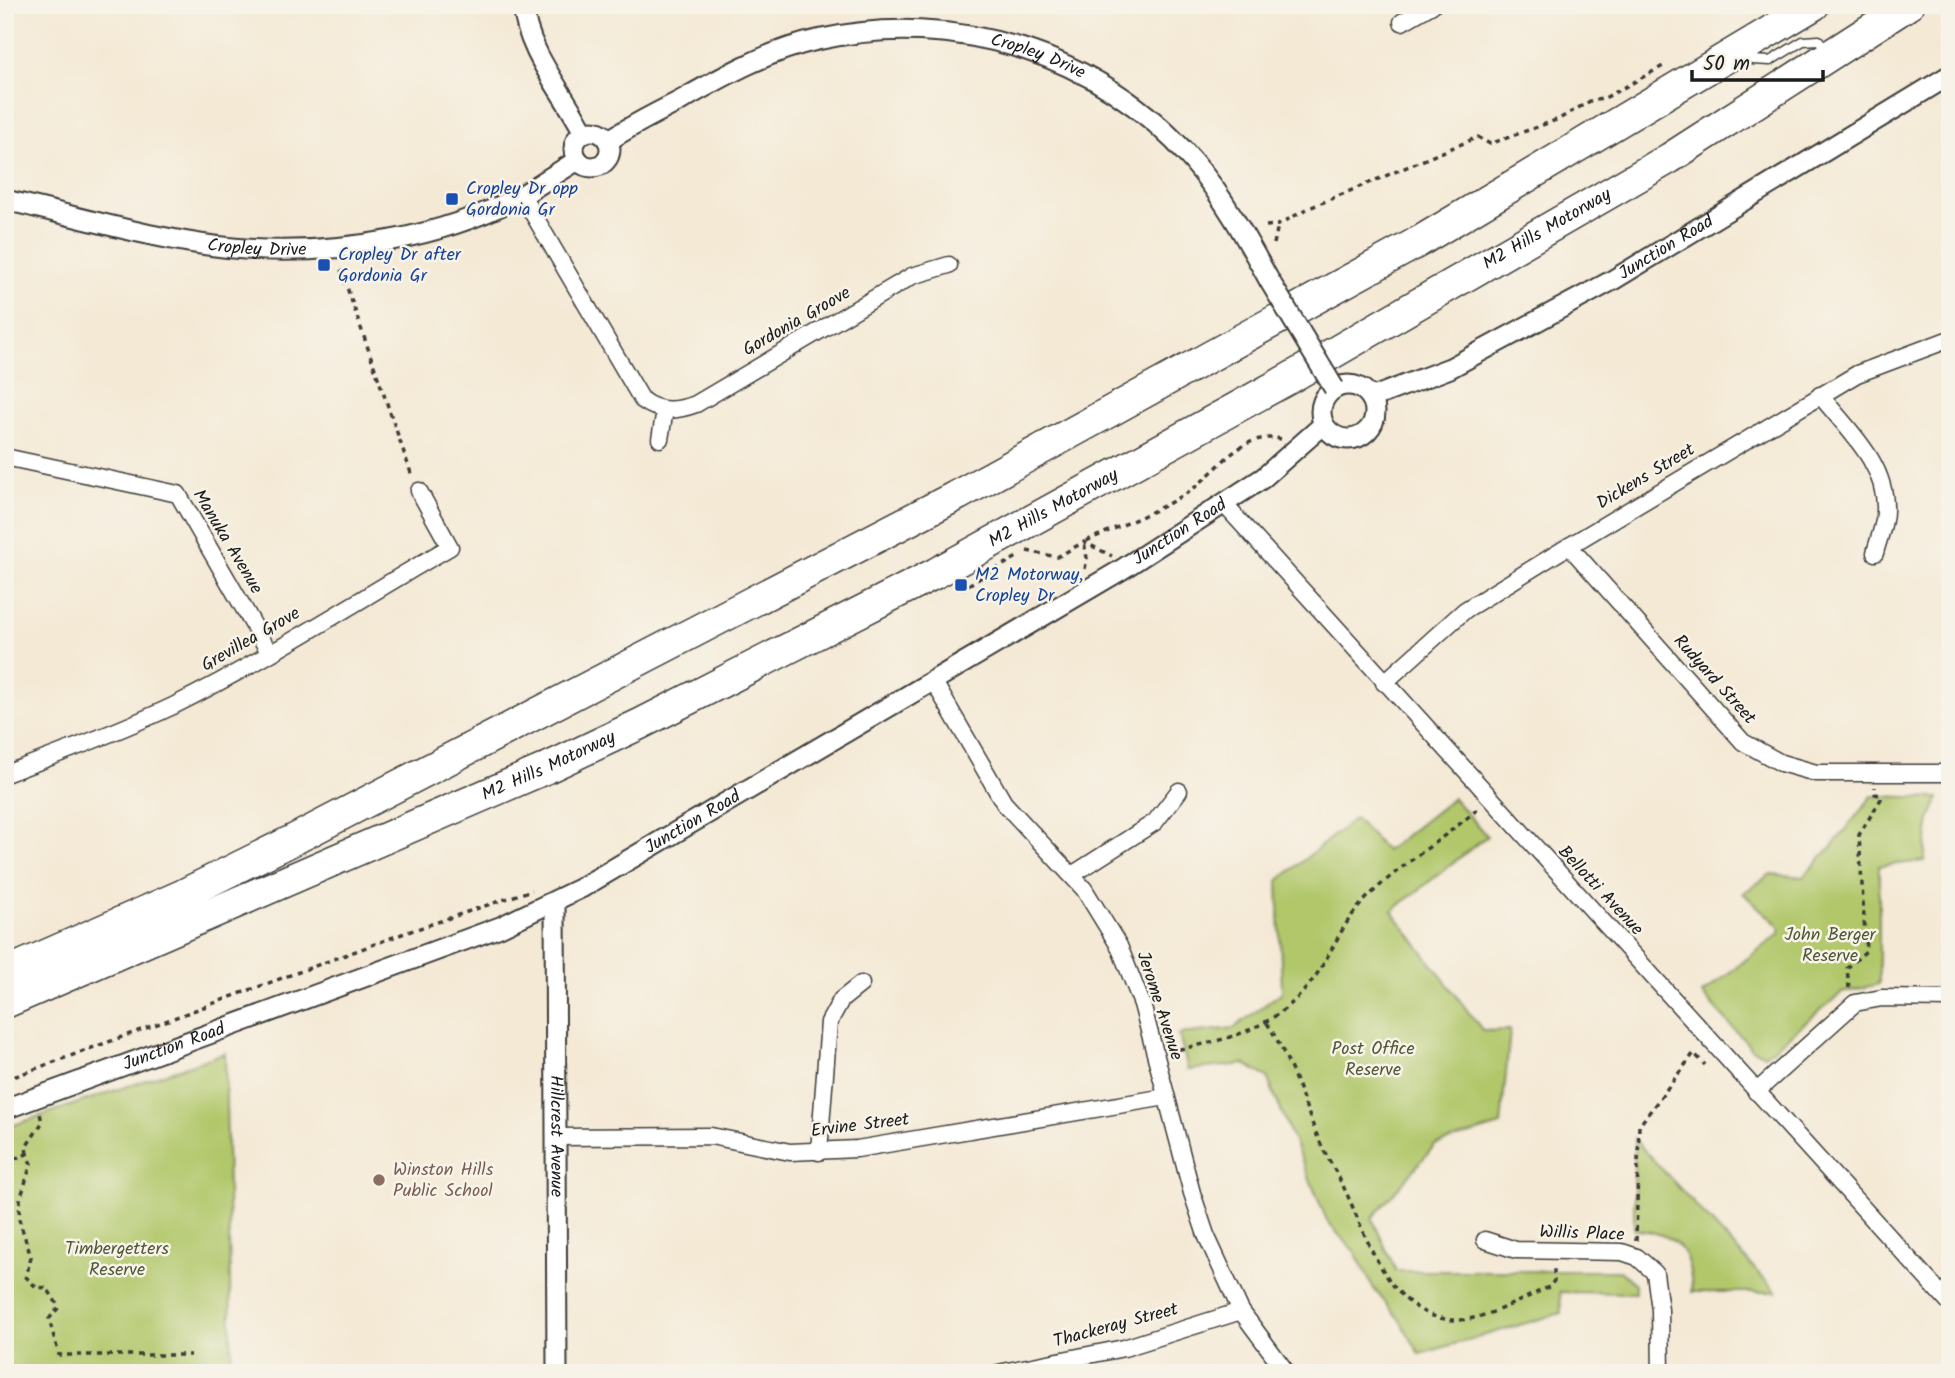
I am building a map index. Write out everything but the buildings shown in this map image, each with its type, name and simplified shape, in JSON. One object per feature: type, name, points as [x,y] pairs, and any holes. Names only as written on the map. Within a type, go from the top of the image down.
[{"type":"highway","points":[[5,973],[182,895],[307,833],[969,489],[1420,241],[1814,5]]},
{"type":"highway","name":"M2 Hills Motorway","points":[[5,1003],[547,768],[640,724],[936,573],[1350,344],[1658,165],[1831,57],[1908,5]]},
{"type":"street","points":[[523,5],[527,26],[537,50],[584,133]]},
{"type":"street","points":[[1402,22],[1432,5]]},
{"type":"street","name":"Cropley Drive","points":[[608,141],[748,65],[815,40],[880,30],[927,30],[1012,44],[1067,65],[1125,99],[1152,120],[1191,159],[1226,205],[1334,388]]},
{"type":"street","name":"Junction Road","points":[[1371,398],[1441,372],[1613,280],[1950,75]]},
{"type":"street","points":[[584,133],[600,133],[608,141],[610,152],[599,166],[588,167],[578,160],[575,143],[584,133]]},
{"type":"street","name":"Cropley Drive","points":[[5,200],[192,241],[244,249],[295,250],[376,243],[457,221],[522,195],[578,160]]},
{"type":"street","points":[[522,195],[642,400],[665,410],[660,439]]},
{"type":"street","name":"Gordonia Groove","points":[[665,410],[696,404],[912,276],[949,265]]},
{"type":"street","name":"Dickens Street","points":[[1384,682],[1465,610],[1857,374],[1950,339]]},
{"type":"street","points":[[1350,385],[1358,387],[1371,398],[1375,406],[1373,424],[1361,436],[1344,440],[1336,437],[1323,425],[1322,401],[1334,388],[1350,385]]},
{"type":"street","points":[[1820,396],[1878,468],[1885,490],[1885,514],[1875,553]]},
{"type":"street","name":"Junction Road","points":[[5,1110],[500,927],[555,902],[1121,570],[1263,478],[1323,425]]},
{"type":"street","name":"Manuka Avenue","points":[[5,457],[177,494],[269,652]]},
{"type":"street","name":"Grevillea Grove","points":[[5,774],[115,733],[222,681],[450,547],[419,491]]},
{"type":"street","name":"Bellotti Avenue","points":[[1223,503],[1950,1304]]},
{"type":"street","name":"Rudyard Street","points":[[1569,547],[1743,742],[1781,763],[1816,773],[1950,773]]},
{"type":"street","name":"Jerome Avenue","points":[[934,682],[1011,813],[1072,875],[1100,912],[1127,963],[1142,1004],[1200,1219],[1241,1311],[1287,1373]]},
{"type":"street","points":[[1072,875],[1155,822],[1179,791]]},
{"type":"street","name":"Hillcrest Avenue","points":[[555,902],[558,1137],[556,1373]]},
{"type":"street","points":[[819,1152],[830,1023],[841,1000],[861,984]]},
{"type":"street","points":[[1756,1092],[1855,1003],[1882,998],[1950,999]]},
{"type":"street","name":"Ervine Street","points":[[558,1137],[711,1136],[778,1151],[857,1150],[1166,1097]]},
{"type":"street","name":"Willis Place","points":[[1485,1240],[1516,1250],[1555,1253],[1622,1252],[1637,1257],[1655,1273],[1660,1310],[1661,1373]]},
{"type":"street","name":"Thackeray Street","points":[[999,1373],[1124,1348],[1241,1311]]},
{"type":"lane","points":[[1743,48],[1752,60],[1770,61],[1803,41],[1819,40],[1831,57]]},
{"type":"path","points":[[1266,226],[1278,225],[1307,209],[1478,136],[1490,144],[1559,119],[1669,62]]},
{"type":"path","points":[[1274,244],[1278,225]]},
{"type":"path","points":[[341,270],[402,454],[419,491]]},
{"type":"path","points":[[961,585],[963,588],[1030,550],[1057,556],[1181,498],[1203,481],[1223,460],[1254,440],[1273,437],[1298,448]]},
{"type":"path","points":[[1084,542],[1110,554],[1121,570]]},
{"type":"path","points":[[1082,572],[1087,565],[1084,542]]},
{"type":"path","points":[[1855,1003],[1846,974],[1847,968],[1866,951],[1859,835],[1881,799],[1881,795],[1875,794],[1875,774]]},
{"type":"path","points":[[1179,1049],[1237,1036],[1267,1023],[1306,988],[1348,918],[1365,899],[1473,814]]},
{"type":"path","points":[[5,1080],[402,934],[534,889]]},
{"type":"path","points":[[1267,1023],[1289,1060],[1318,1139],[1375,1256],[1387,1276],[1412,1304],[1444,1319],[1472,1318],[1549,1287],[1554,1281],[1555,1253]]},
{"type":"path","points":[[1637,1257],[1639,1126],[1693,1053],[1705,1065]]},
{"type":"path","points":[[33,1099],[42,1123],[26,1147],[31,1164],[20,1200],[19,1219],[31,1257],[26,1277],[36,1287],[47,1288],[59,1307],[48,1319],[59,1355],[190,1355]]},
{"type":"path","points":[[5,1161],[27,1154]]},
{"type":"green space","name":"John Berger Reserve","points":[[1872,796],[1939,798],[1930,819],[1924,861],[1879,866],[1879,984],[1842,993],[1765,1055],[1752,1049],[1702,994],[1780,933],[1780,927],[1743,893],[1771,874],[1803,877],[1834,844]]},
{"type":"green space","name":"Post Office Reserve","points":[[1453,798],[1487,836],[1392,911],[1483,1031],[1510,1030],[1501,1125],[1435,1145],[1372,1218],[1396,1271],[1620,1271],[1635,1284],[1635,1293],[1560,1292],[1561,1313],[1420,1354],[1399,1319],[1374,1289],[1355,1252],[1328,1223],[1267,1077],[1244,1064],[1188,1070],[1179,1034],[1234,1028],[1282,992],[1278,881],[1355,818],[1386,851]]},
{"type":"green space","name":"Timbergetters Reserve","points":[[225,1053],[232,1373],[5,1373],[5,1128]]},
{"type":"green space","points":[[1634,1139],[1776,1292],[1692,1292],[1689,1265],[1679,1246],[1661,1235],[1634,1230]]},
{"type":"place","name":"Cropley Dr opp Gordonia Gr","points":[[452,199]]},
{"type":"place","name":"Cropley Dr after Gordonia Gr","points":[[324,265]]},
{"type":"place","name":"M2 Motorway, Cropley Dr","points":[[961,585]]},
{"type":"place","name":"Winston Hills Public School","points":[[379,1180]]}]
